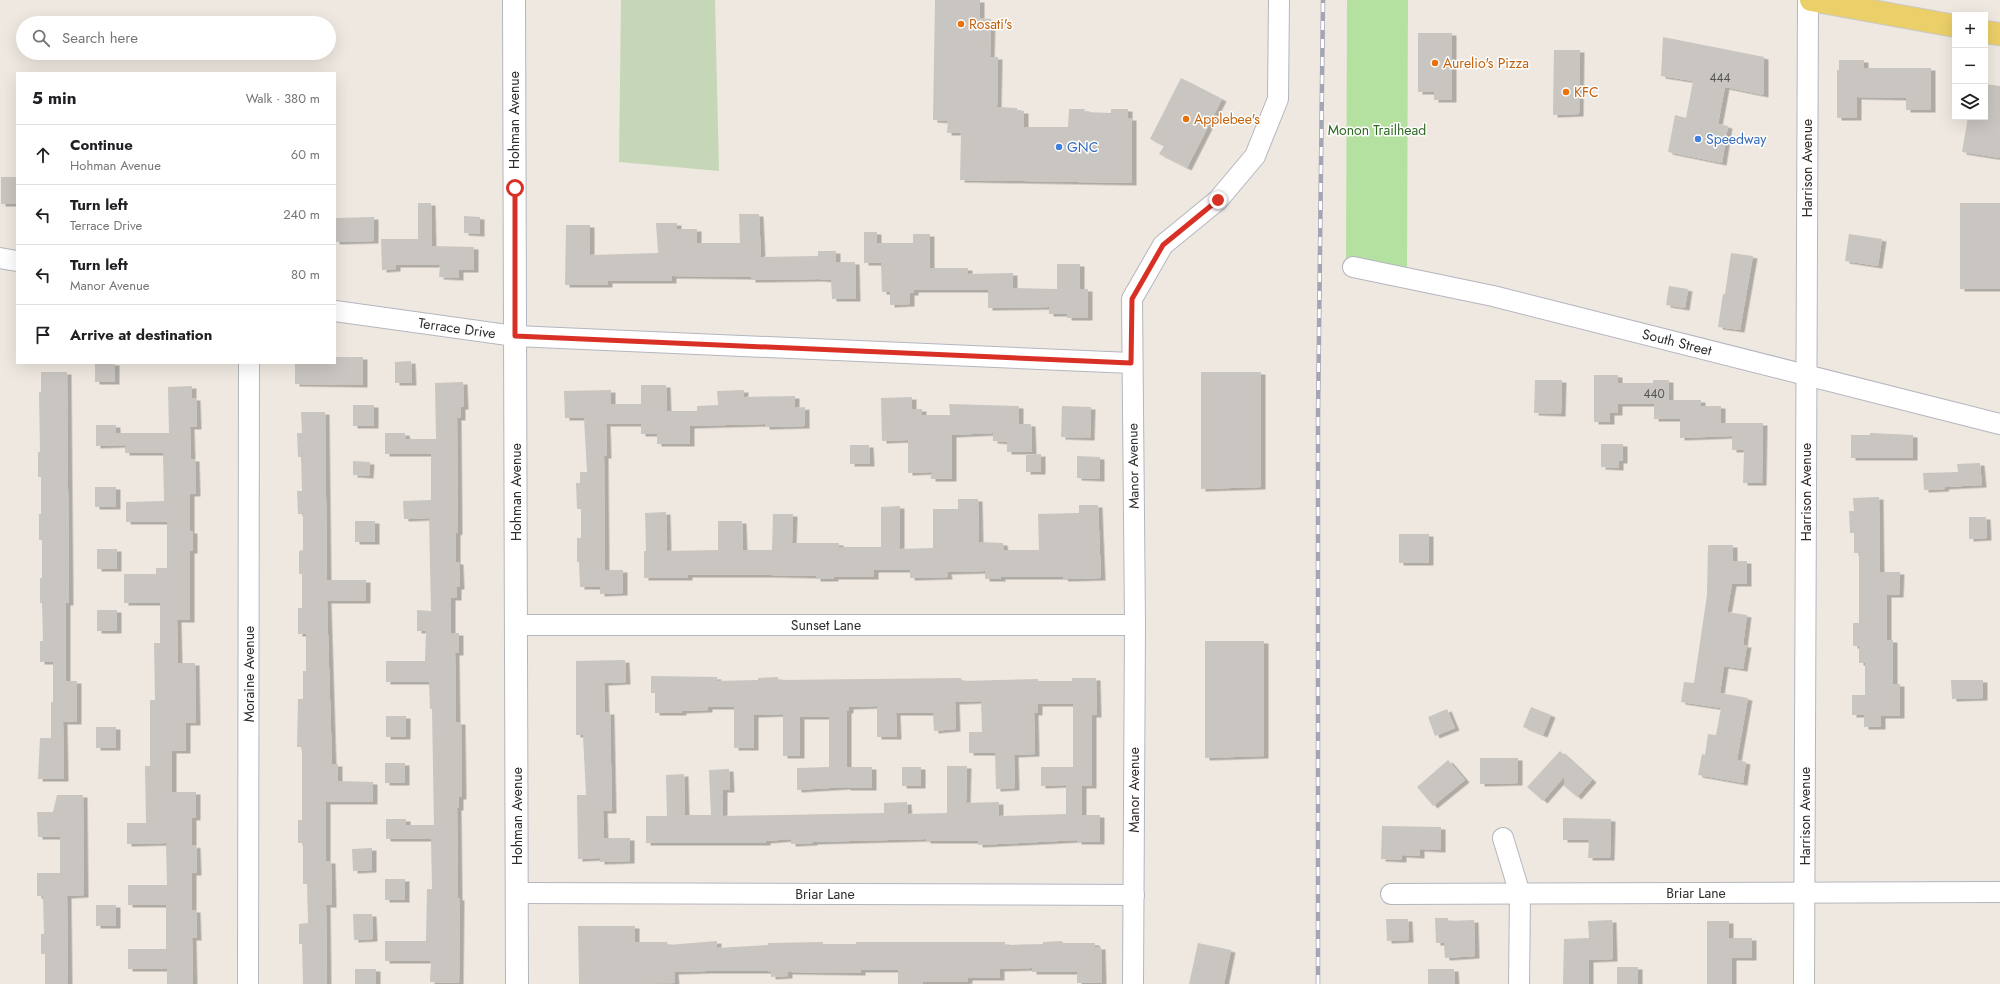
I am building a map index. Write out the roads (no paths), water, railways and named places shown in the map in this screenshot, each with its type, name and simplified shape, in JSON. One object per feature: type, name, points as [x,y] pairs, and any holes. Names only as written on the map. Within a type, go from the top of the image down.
[{"type":"main road","points":[[1811,0],[1952,25]]},
{"type":"main road","points":[[1988,32],[2000,34]]},
{"type":"street","name":"Hohman Avenue","points":[[514,0],[517,984]]},
{"type":"street","name":"Manor Avenue","points":[[1133,984],[1136,625],[1131,363],[1132,299],[1163,245],[1218,200],[1255,156],[1278,99],[1280,0]]},
{"type":"street","name":"Harrison Avenue","points":[[1804,984],[1808,0]]},
{"type":"street","points":[[0,258],[16,261]]},
{"type":"street","name":"South Street","points":[[1353,267],[1493,296],[2000,424]]},
{"type":"street","name":"Terrace Drive","points":[[336,311],[515,336],[1131,363]]},
{"type":"street","name":"Moraine Avenue","points":[[248,984],[249,364]]},
{"type":"street","name":"Sunset Lane","points":[[516,624],[1136,625]]},
{"type":"street","points":[[1503,838],[1520,894],[1519,984]]},
{"type":"street","name":"Briar Lane","points":[[1391,894],[2000,892]]},
{"type":"street","name":"Briar Lane","points":[[517,893],[1134,895]]},
{"type":"railway","points":[[1318,984],[1318,416],[1323,0]]},
{"type":"place","name":"Rosati's","points":[[961,24]]},
{"type":"place","name":"Aurelio's Pizza","points":[[1435,63]]},
{"type":"place","name":"KFC","points":[[1566,92]]},
{"type":"place","name":"Applebee's","points":[[1186,119]]},
{"type":"place","name":"Speedway","points":[[1698,139]]},
{"type":"place","name":"GNC","points":[[1059,147]]},
{"type":"park label","name":"Monon Trailhead","points":[[1377,130]]}]
